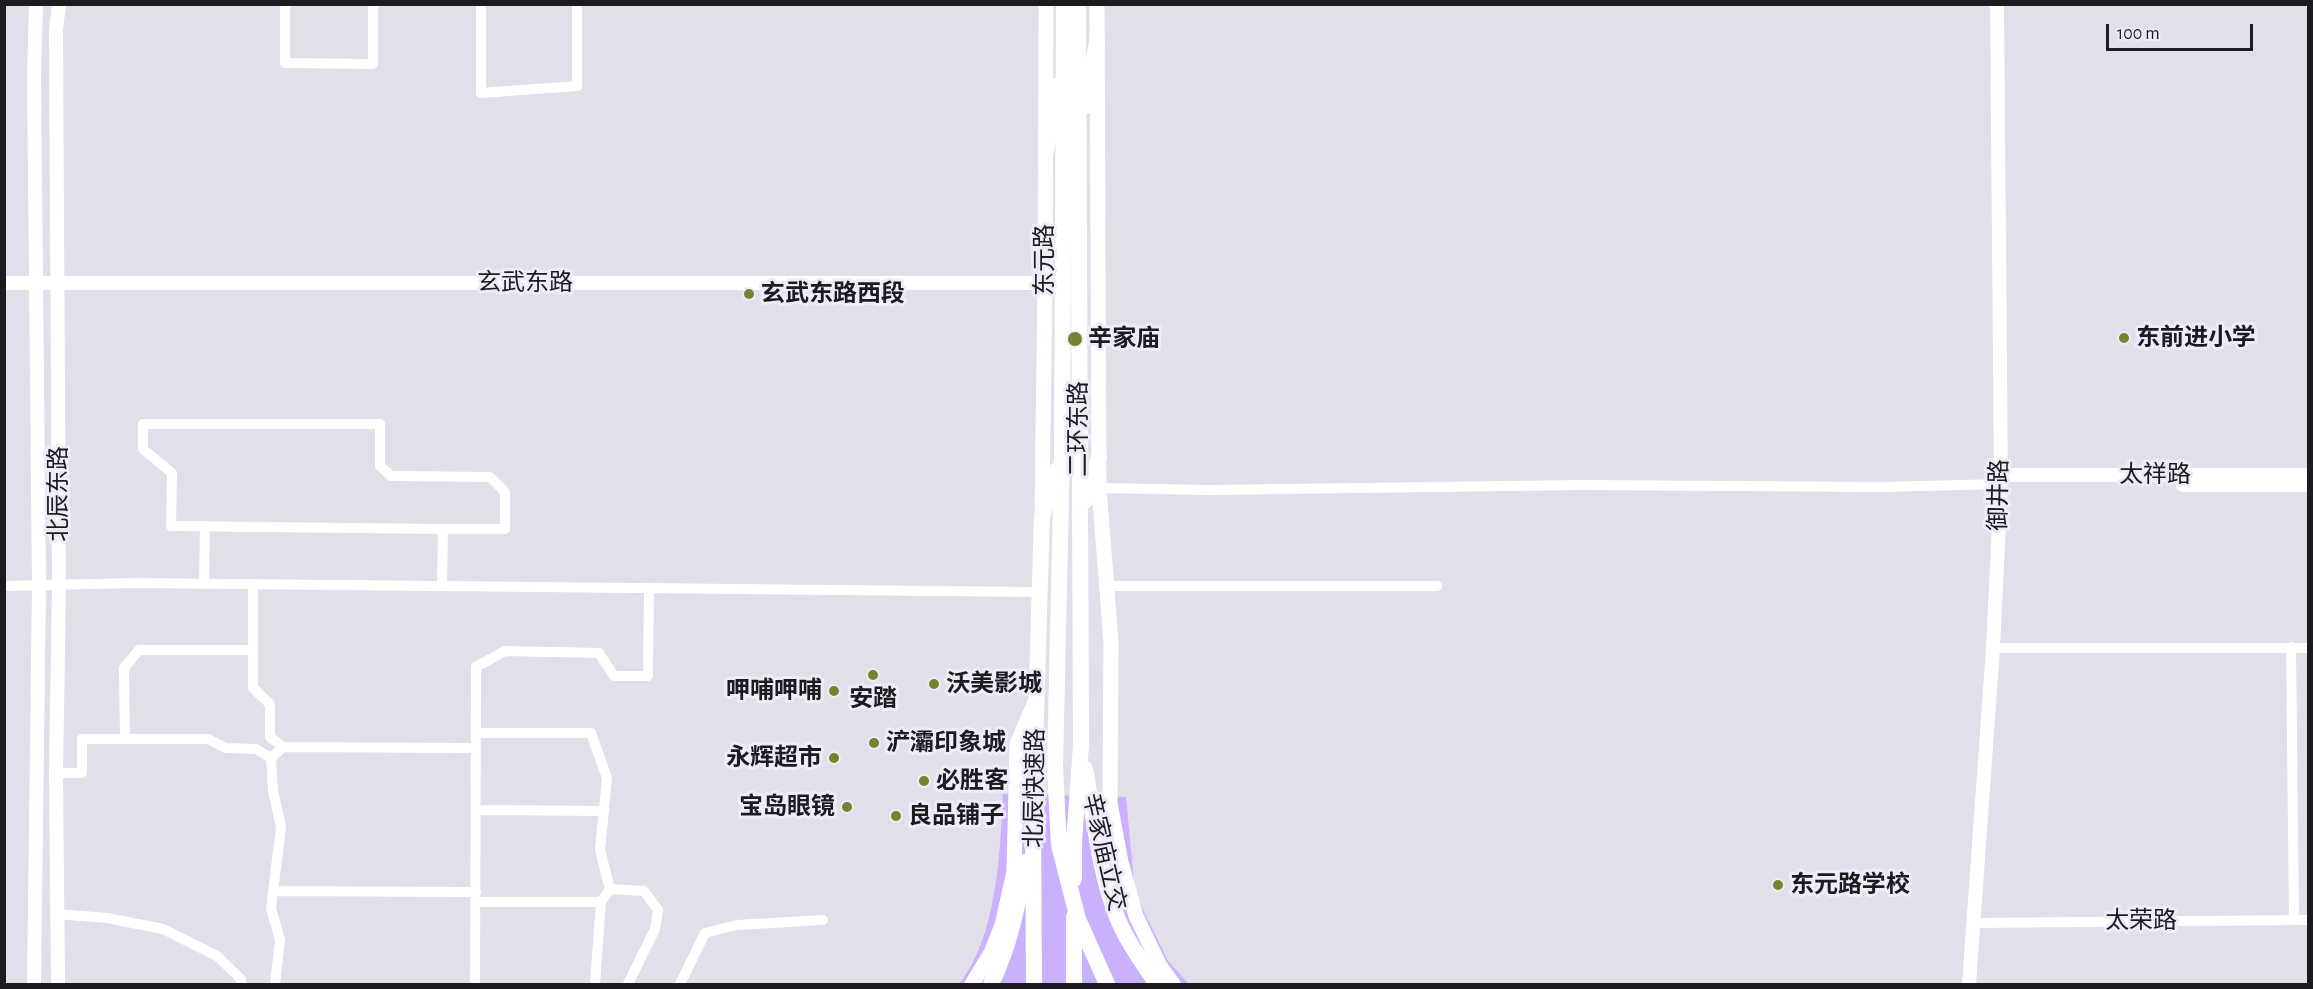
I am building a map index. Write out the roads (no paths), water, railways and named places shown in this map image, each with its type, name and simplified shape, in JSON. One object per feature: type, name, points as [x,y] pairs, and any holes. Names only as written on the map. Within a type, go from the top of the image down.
[{"type":"highway","points":[[1046,151],[1064,37],[1064,4]]},
{"type":"highway","name":"二环东路","points":[[1078,4],[1081,745]]},
{"type":"highway","name":"辛家庙立交","points":[[1064,37],[1062,452],[1054,768],[1059,845],[1078,919],[1107,984]]},
{"type":"highway","points":[[1078,155],[1097,41]]},
{"type":"highway","name":"北辰快速路","points":[[1034,984],[1034,814],[1042,516],[1062,452]]},
{"type":"highway","points":[[1080,519],[1099,457]]},
{"type":"highway","name":"辛家庙立交","points":[[1081,745],[1104,875],[1114,910],[1135,951],[1157,984]]},
{"type":"highway","name":"北辰快速路","points":[[1074,984],[1074,842],[1081,745]]},
{"type":"highway","points":[[991,984],[1000,967],[1016,917],[1034,814]]},
{"type":"main road","name":"东元路","points":[[1042,516],[1046,283],[1046,4]]},
{"type":"main road","points":[[1097,4],[1098,488],[1111,642],[1110,803],[1121,862],[1136,916],[1160,966],[1173,984]]},
{"type":"main road","points":[[972,984],[991,953],[1002,925],[1014,872],[1017,744],[1037,697]]},
{"type":"street","name":"北辰东路","points":[[34,984],[39,585],[35,284],[36,4]]},
{"type":"street","name":"北辰东路","points":[[58,984],[56,773],[59,585],[56,29],[59,4]]},
{"type":"street","points":[[285,4],[285,63],[373,64],[373,4]]},
{"type":"street","points":[[481,4],[481,93],[577,86],[577,4]]},
{"type":"street","name":"御井路","points":[[1969,984],[1993,648],[2001,479],[1997,4]]},
{"type":"street","name":"玄武东路","points":[[4,283],[1046,283]]},
{"type":"street","points":[[143,424],[380,424],[380,466],[391,476],[490,477],[505,492],[505,528],[443,529],[171,526],[172,473],[143,449],[143,424]]},
{"type":"street","name":"太祥路","points":[[2001,479],[2308,475]]},
{"type":"street","points":[[1098,488],[1583,485],[1881,487],[2001,479]]},
{"type":"street","name":"太祥路","points":[[2001,479],[2308,485]]},
{"type":"street","points":[[204,584],[205,526]]},
{"type":"street","points":[[442,586],[443,529]]},
{"type":"street","points":[[4,586],[253,584],[1039,592]]},
{"type":"street","points":[[253,584],[253,688],[270,704],[270,737],[256,749]]},
{"type":"street","points":[[1107,586],[1437,586]]},
{"type":"street","points":[[475,984],[476,667],[505,651],[599,653],[614,675],[648,676],[649,588]]},
{"type":"street","points":[[2291,647],[2294,920]]},
{"type":"street","points":[[1993,648],[2308,648]]},
{"type":"street","points":[[125,739],[124,668],[139,650],[252,650]]},
{"type":"street","points":[[476,733],[591,733],[607,778],[600,850],[610,889],[601,902],[595,984]]},
{"type":"street","points":[[270,737],[282,747],[476,748]]},
{"type":"street","points":[[56,773],[82,773],[82,739],[208,739],[226,748],[256,749],[271,758]]},
{"type":"street","points":[[275,984],[280,940],[271,908],[281,827],[273,791],[271,758],[282,747]]},
{"type":"street","points":[[476,810],[603,811]]},
{"type":"street","points":[[610,889],[644,891],[658,910],[655,928],[628,984]]},
{"type":"street","points":[[273,891],[601,902]]},
{"type":"street","points":[[57,914],[107,918],[163,929],[217,956],[241,979],[241,984]]},
{"type":"street","points":[[680,984],[705,933],[737,925],[823,920]]},
{"type":"street","name":"太荣路","points":[[1974,923],[2308,920]]},
{"type":"place","name":"玄武东路西段","points":[[749,294]]},
{"type":"place","name":"东前进小学","points":[[2124,338]]},
{"type":"place","name":"辛家庙","points":[[1075,339]]},
{"type":"place","name":"安踏","points":[[873,675]]},
{"type":"place","name":"沃美影城","points":[[934,684]]},
{"type":"place","name":"呷哺呷哺","points":[[834,691]]},
{"type":"place","name":"浐灞印象城","points":[[874,743]]},
{"type":"place","name":"永辉超市","points":[[834,758]]},
{"type":"place","name":"必胜客","points":[[924,781]]},
{"type":"place","name":"宝岛眼镜","points":[[847,807]]},
{"type":"place","name":"良品铺子","points":[[896,816]]},
{"type":"place","name":"东元路学校","points":[[1778,885]]}]
